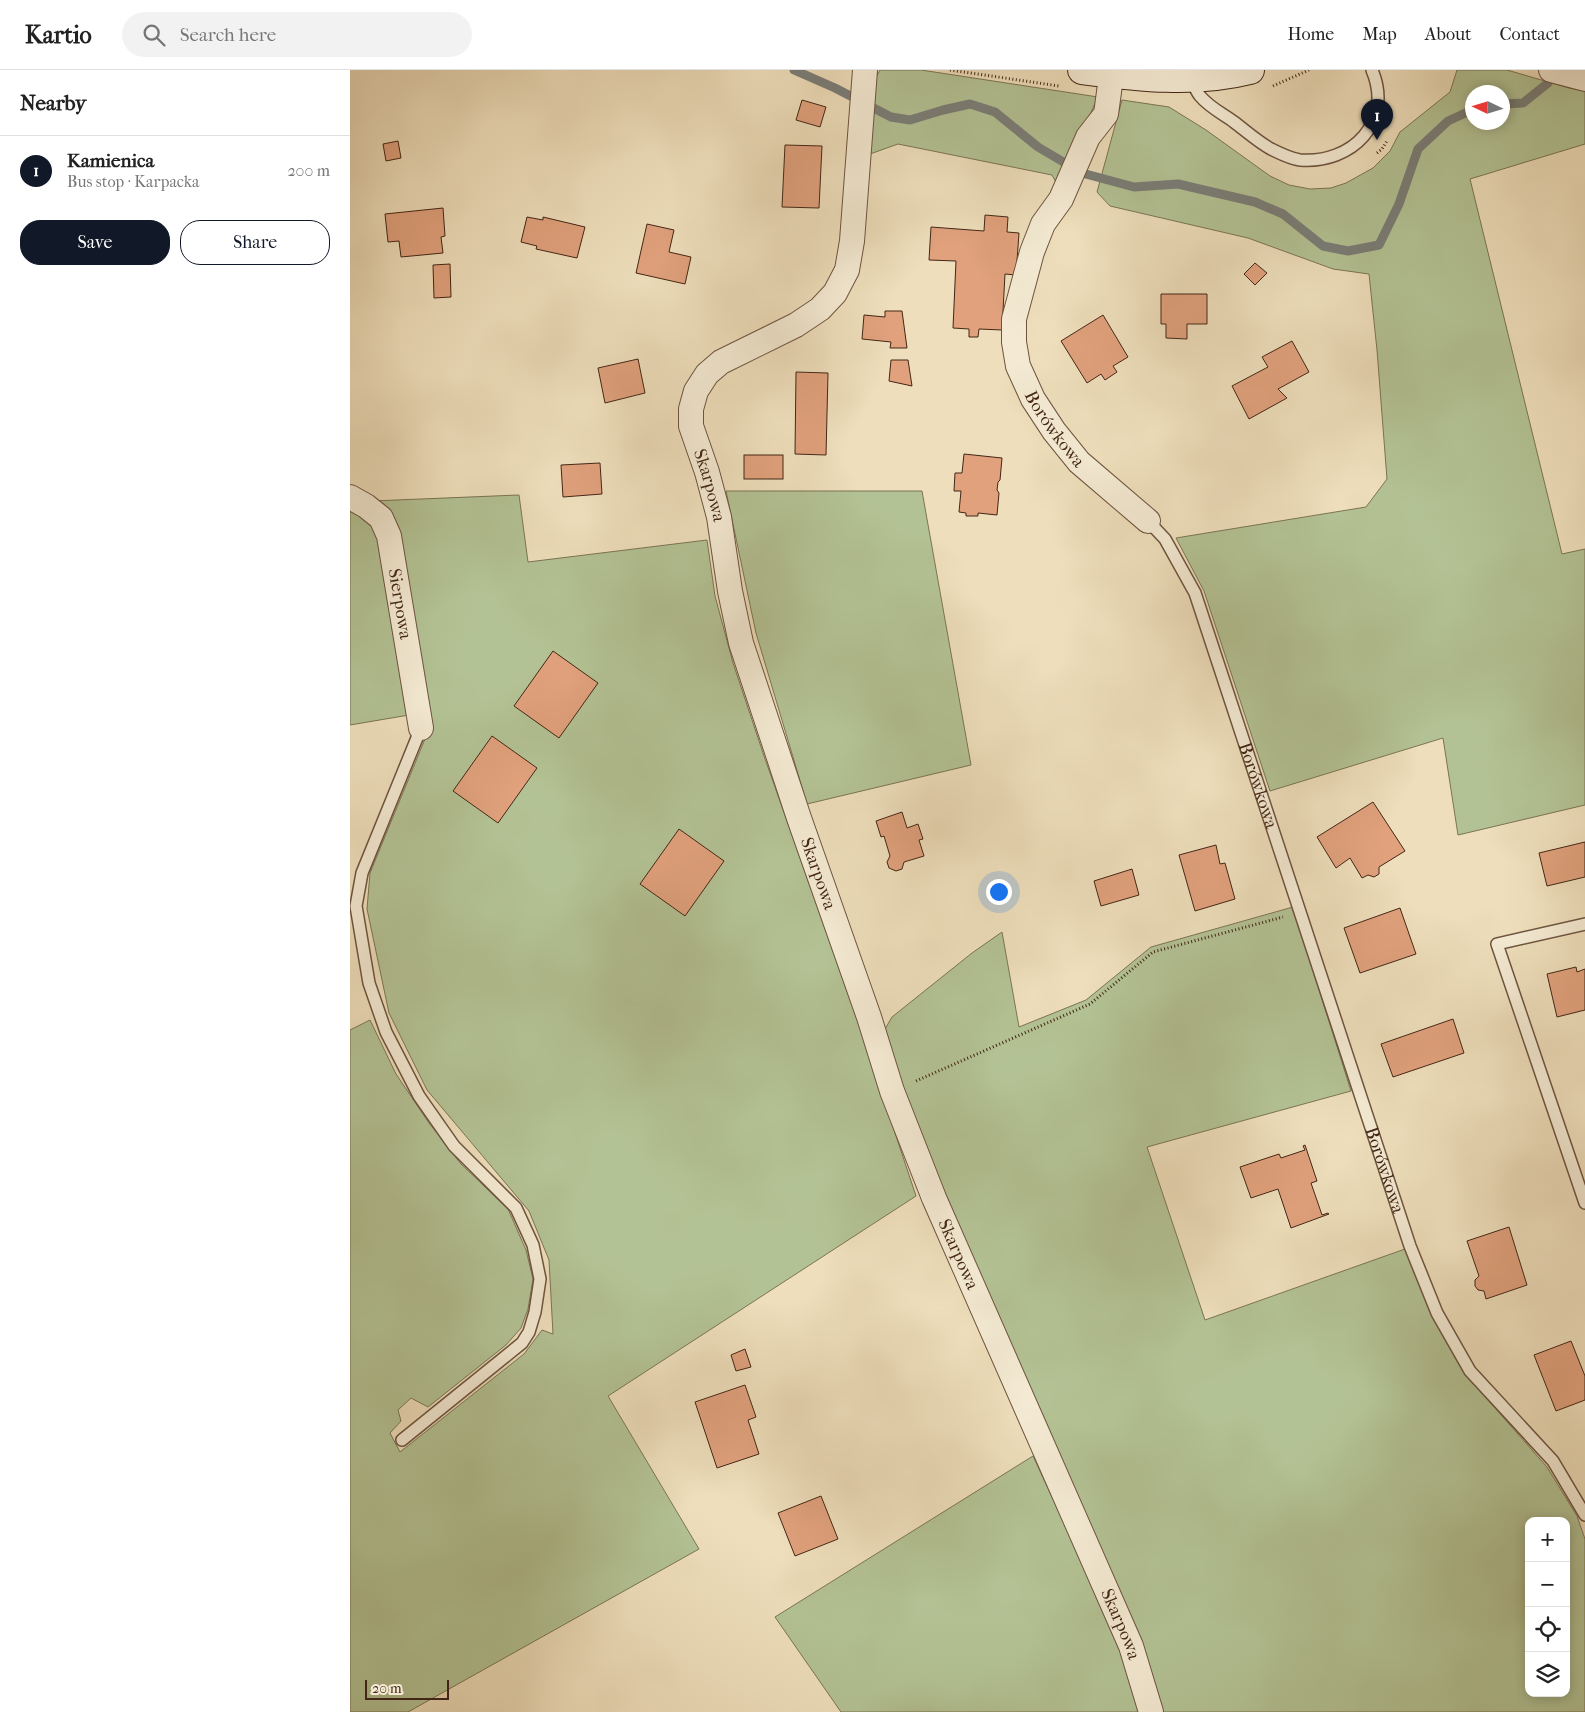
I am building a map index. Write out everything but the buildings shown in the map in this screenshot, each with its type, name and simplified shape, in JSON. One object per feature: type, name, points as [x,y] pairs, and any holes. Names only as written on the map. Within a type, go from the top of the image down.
[{"type":"street","points":[[1082,70],[1147,77],[1190,78],[1217,76],[1250,70]]},
{"type":"street","points":[[1551,70],[1584,79]]},
{"type":"street","name":"Borówkowa","points":[[1112,72],[1106,114],[1088,137],[1061,199],[1043,224],[1032,252],[1014,319],[1014,342],[1018,366],[1033,399],[1054,431],[1079,462],[1148,520]]},
{"type":"street","name":"Skarpowa","points":[[865,73],[852,241],[847,270],[835,293],[820,309],[796,325],[722,362],[707,374],[696,391],[691,409],[691,426],[707,472],[719,516],[730,591],[741,642],[869,1017],[892,1091],[934,1198],[1131,1646],[1152,1712]]},
{"type":"street","name":"Sierpowa","points":[[350,497],[366,506],[380,518],[389,536],[421,728]]},
{"type":"lane","points":[[1190,78],[1200,97],[1271,149],[1298,160],[1323,159],[1346,152],[1368,133],[1378,107],[1377,83],[1372,70]]},
{"type":"lane","name":"Borówkowa","points":[[1148,520],[1165,539],[1195,593],[1410,1246],[1437,1313],[1470,1371],[1552,1461],[1585,1515]]},
{"type":"lane","points":[[402,1440],[522,1343],[529,1332],[535,1312],[540,1279],[533,1245],[516,1208],[454,1146],[419,1096],[386,1032],[370,983],[356,906],[362,873],[421,728]]},
{"type":"lane","points":[[1585,924],[1497,944],[1585,1203]]},
{"type":"path","points":[[892,1091],[1090,1004],[1153,952],[1301,912]]},
{"type":"green space","points":[[880,70],[921,70],[1098,97],[1058,186],[1052,175],[898,144],[870,154],[873,83]]},
{"type":"green space","points":[[1457,70],[1507,70],[1585,91],[1585,144],[1470,179],[1562,554],[1585,549],[1585,805],[1458,835],[1443,738],[1270,791],[1204,591],[1176,538],[1366,507],[1387,479],[1369,274],[1333,269],[1248,238],[1110,206],[1097,192],[1122,100],[1169,107],[1206,130],[1270,176],[1289,185],[1310,189],[1331,188],[1346,183],[1373,168],[1390,151],[1400,132],[1450,92]]},
{"type":"green space","points":[[726,491],[922,491],[971,765],[807,804],[756,633]]},
{"type":"green space","points":[[519,495],[528,562],[707,540],[715,596],[733,663],[859,1025],[916,1196],[608,1396],[699,1549],[408,1712],[350,1712],[350,1030],[370,1020],[396,1074],[429,1123],[461,1164],[508,1209],[526,1250],[533,1279],[528,1309],[521,1328],[506,1345],[428,1407],[411,1398],[398,1410],[401,1421],[390,1433],[400,1452],[524,1354],[542,1330],[553,1334],[549,1260],[529,1211],[427,1090],[389,1013],[367,909],[370,873],[427,734],[372,501]]},
{"type":"green space","points":[[350,504],[360,509],[381,539],[409,715],[350,725]]},
{"type":"green space","points":[[1293,907],[1351,1091],[1147,1147],[1205,1320],[1405,1249],[1433,1317],[1465,1374],[1547,1467],[1577,1516],[1585,1539],[1585,1712],[1162,1712],[1142,1648],[1045,1420],[943,1194],[890,1052],[885,1029],[892,1017],[972,953],[1002,932],[1019,1027],[1086,1000],[1151,947]]},
{"type":"green space","points":[[1033,1456],[1111,1624],[1141,1712],[841,1712],[775,1617]]},
{"type":"waterway","points":[[794,70],[835,88],[891,117],[910,120],[970,104],[995,112],[1038,147],[1082,173],[1134,187],[1178,184],[1255,202],[1283,214],[1323,246],[1348,251],[1379,245],[1399,204],[1418,149],[1448,121],[1465,113]]},
{"type":"waterway","points":[[1510,104],[1523,103],[1548,83],[1554,72]]},
{"type":"place","name":"Kamienica","points":[[1377,140]]}]
